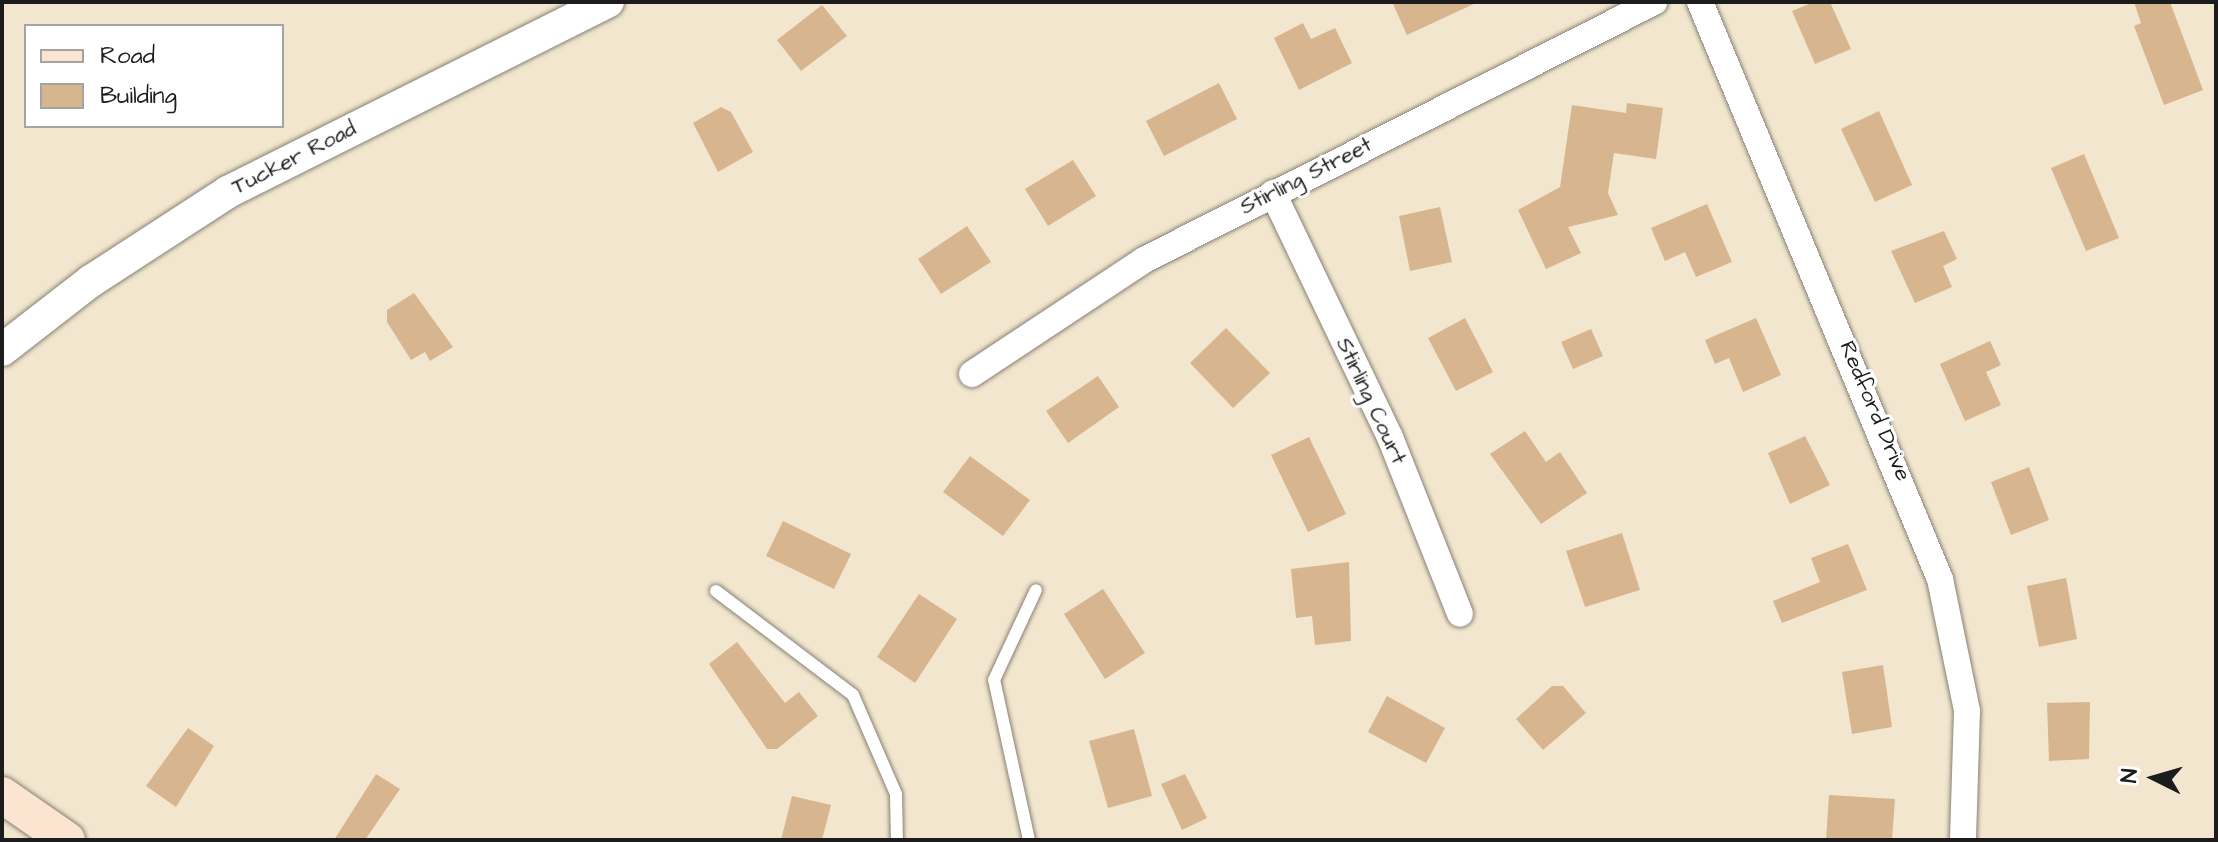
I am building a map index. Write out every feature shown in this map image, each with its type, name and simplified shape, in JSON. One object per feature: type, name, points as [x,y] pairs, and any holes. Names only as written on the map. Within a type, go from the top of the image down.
[{"type":"main road","points":[[2,795],[67,840]]},
{"type":"street","name":"Tucker Road","points":[[2,350],[91,281],[228,192],[608,2]]},
{"type":"street","name":"Stirling Street","points":[[972,374],[1120,273],[1654,2]]},
{"type":"street","name":"Redford Drive","points":[[1700,2],[1940,579],[1967,711],[1963,840]]},
{"type":"street","name":"Stirling Court","points":[[1273,193],[1390,437],[1460,614]]},
{"type":"lane","points":[[1029,840],[994,680],[1036,590]]},
{"type":"lane","points":[[716,591],[853,695],[896,794],[897,840]]},
{"type":"building","points":[[1392,2],[1478,2],[1407,35]]},
{"type":"building","points":[[1814,2],[1830,2],[1851,49],[1815,64],[1792,11]]},
{"type":"building","points":[[2134,2],[2170,2],[2203,90],[2164,105],[2134,26],[2141,23]]},
{"type":"building","points":[[822,5],[847,36],[801,71],[777,40]]},
{"type":"building","points":[[1303,23],[1311,39],[1335,28],[1352,63],[1299,90],[1274,38]]},
{"type":"building","points":[[1219,83],[1237,119],[1164,156],[1146,121]]},
{"type":"building","points":[[1627,103],[1663,108],[1656,159],[1614,153],[1608,193],[1618,215],[1568,227],[1581,253],[1546,269],[1518,210],[1560,187],[1572,105],[1626,113]]},
{"type":"building","points":[[721,107],[731,112],[753,152],[718,172],[693,123]]},
{"type":"building","points":[[1879,111],[1912,185],[1875,202],[1841,129]]},
{"type":"building","points":[[2084,154],[2119,238],[2086,251],[2051,168]]},
{"type":"building","points":[[1073,160],[1096,196],[1048,226],[1025,189]]},
{"type":"building","points":[[1707,204],[1732,262],[1696,277],[1685,252],[1665,261],[1651,228]]},
{"type":"building","points":[[1440,207],[1452,262],[1410,271],[1399,216]]},
{"type":"building","points":[[967,226],[991,262],[941,294],[918,259]]},
{"type":"building","points":[[1944,231],[1957,259],[1943,266],[1952,287],[1915,303],[1891,251]]},
{"type":"building","points":[[414,293],[453,347],[430,361],[425,352],[411,360],[387,322],[387,310]]},
{"type":"building","points":[[1465,318],[1493,372],[1456,391],[1428,338]]},
{"type":"building","points":[[1756,318],[1781,375],[1743,392],[1729,358],[1715,364],[1705,340]]},
{"type":"building","points":[[1226,328],[1270,373],[1233,408],[1190,363]]},
{"type":"building","points":[[1591,329],[1603,356],[1573,369],[1561,342]]},
{"type":"building","points":[[1990,341],[2001,365],[1986,372],[2001,405],[1965,421],[1940,364]]},
{"type":"building","points":[[1098,376],[1119,407],[1068,443],[1046,411]]},
{"type":"building","points":[[1525,431],[1546,462],[1560,452],[1587,493],[1541,524],[1490,454]]},
{"type":"building","points":[[1805,436],[1830,485],[1790,504],[1768,453]]},
{"type":"building","points":[[1309,437],[1346,514],[1308,532],[1271,455]]},
{"type":"building","points":[[970,456],[1030,500],[1003,536],[943,492]]},
{"type":"building","points":[[2029,467],[2049,520],[2011,535],[1991,482]]},
{"type":"building","points":[[783,521],[851,554],[834,589],[766,556]]},
{"type":"building","points":[[1622,533],[1640,590],[1585,607],[1566,551]]},
{"type":"building","points":[[1848,544],[1867,590],[1782,623],[1773,601],[1820,582],[1811,558]]},
{"type":"building","points":[[1349,562],[1351,641],[1315,645],[1312,616],[1296,618],[1291,569]]},
{"type":"building","points":[[2066,578],[2077,639],[2039,647],[2027,586]]},
{"type":"building","points":[[1103,589],[1145,653],[1105,679],[1064,614]]},
{"type":"building","points":[[919,594],[957,619],[915,683],[877,657]]},
{"type":"building","points":[[737,642],[785,703],[799,692],[818,716],[777,749],[767,749],[709,664]]},
{"type":"building","points":[[1883,665],[1892,727],[1852,734],[1842,672]]},
{"type":"building","points":[[1552,686],[1563,686],[1586,713],[1543,750],[1516,719]]},
{"type":"building","points":[[1387,696],[1445,728],[1426,763],[1368,732]]},
{"type":"building","points":[[2090,702],[2089,759],[2049,761],[2047,703]]},
{"type":"building","points":[[188,728],[214,746],[176,807],[146,786]]},
{"type":"building","points":[[1134,729],[1152,796],[1108,808],[1089,741]]},
{"type":"building","points":[[376,774],[400,789],[365,840],[334,840]]},
{"type":"building","points":[[1185,774],[1207,818],[1182,830],[1161,784]]},
{"type":"building","points":[[1829,795],[1895,799],[1892,840],[1826,840]]},
{"type":"building","points":[[792,796],[831,805],[822,840],[781,840]]}]
